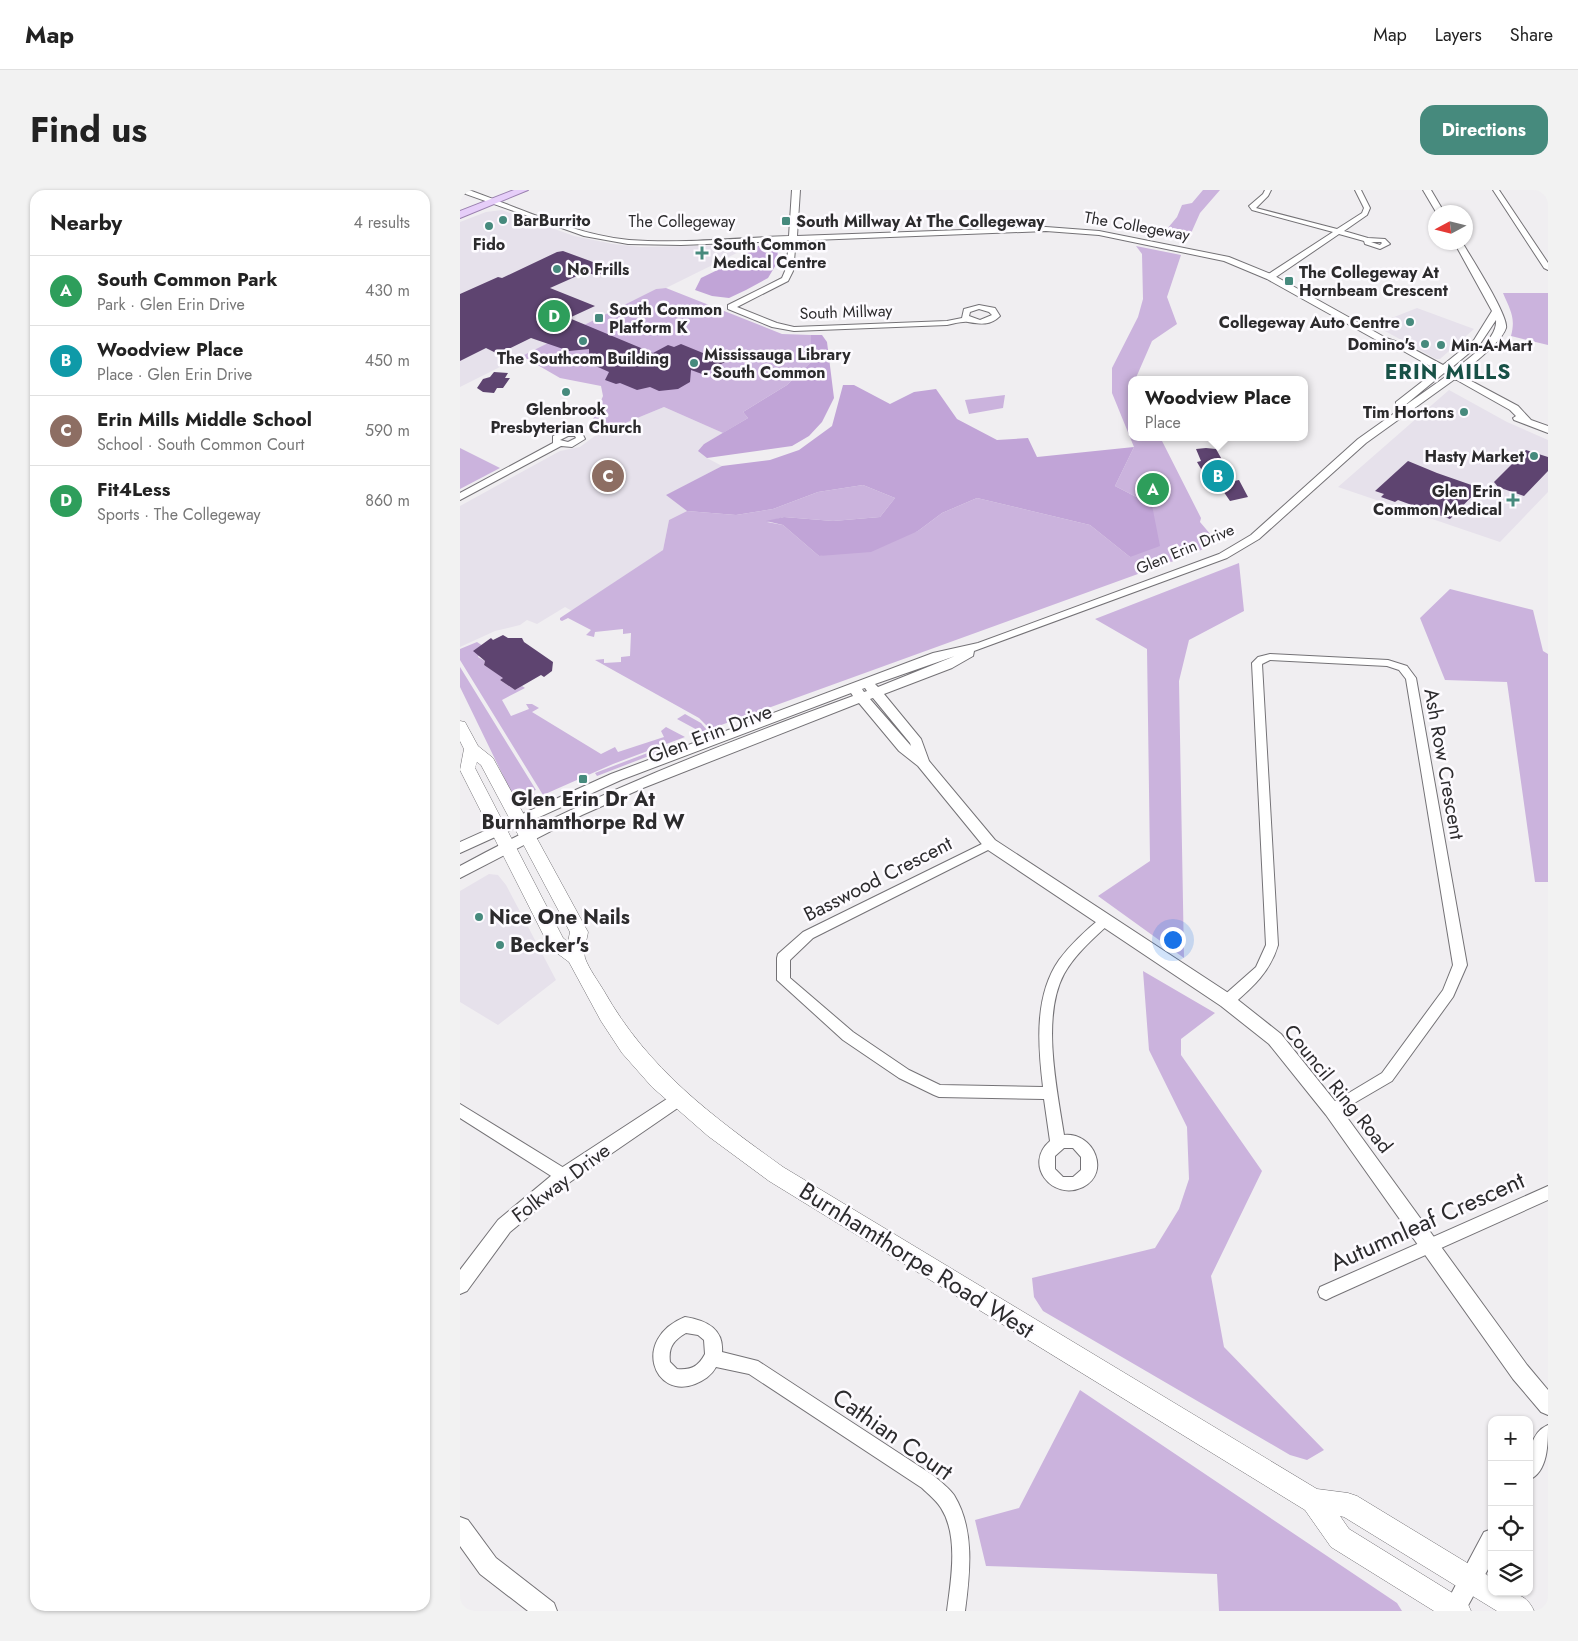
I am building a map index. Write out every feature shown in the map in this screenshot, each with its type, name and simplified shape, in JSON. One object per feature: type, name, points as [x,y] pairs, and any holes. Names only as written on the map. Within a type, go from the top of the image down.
[{"type":"main road","points":[[460,207],[492,195],[523,190]]},
{"type":"main road","points":[[460,215],[492,195]]},
{"type":"main road","points":[[460,726],[472,749],[487,762],[579,932],[575,957]]},
{"type":"main road","name":"Burnhamthorpe Road West","points":[[472,749],[467,768],[556,943],[575,957],[604,1010],[630,1047],[659,1081],[678,1098],[715,1130],[776,1174],[1314,1501],[1340,1538],[1455,1610]]},
{"type":"main road","name":"Burnhamthorpe Road West","points":[[1314,1501],[1348,1505],[1521,1611]]},
{"type":"street","name":"The Collegeway","points":[[462,190],[492,195],[584,234],[628,242],[658,244],[793,237],[856,237],[862,235],[1029,229],[1082,231],[1213,255],[1270,277],[1386,342],[1390,350],[1438,371],[1505,413],[1548,430]]},
{"type":"street","name":"South Millway","points":[[796,190],[789,271],[785,279],[731,307],[775,325],[794,329],[938,323],[967,319]]},
{"type":"street","points":[[1268,190],[1266,195],[1252,206],[1254,209],[1368,240]]},
{"type":"street","points":[[1270,277],[1365,214],[1367,208],[1358,190]]},
{"type":"street","points":[[1427,190],[1436,205]]},
{"type":"street","points":[[1496,190],[1548,268]]},
{"type":"street","name":"Glen Erin Drive","points":[[866,682],[937,656],[981,646],[1202,564],[1223,556],[1255,537],[1355,448],[1450,378],[1488,346],[1501,328],[1501,321],[1490,297],[1463,250]]},
{"type":"street","name":"Glen Erin Drive","points":[[1396,416],[1395,408],[1438,371],[1477,342],[1486,332],[1496,312]]},
{"type":"street","points":[[460,497],[558,444]]},
{"type":"street","name":"Glen Erin Drive","points":[[460,848],[518,820],[633,770],[948,665],[981,646]]},
{"type":"street","name":"Ash Row Crescent","points":[[1227,1001],[1261,972],[1268,962],[1272,945],[1257,663],[1262,659],[1270,657],[1388,663],[1400,667],[1411,678],[1460,965],[1448,993],[1388,1077],[1332,1110]]},
{"type":"street","name":"Council Ring Road","points":[[866,682],[863,693],[904,748],[923,763],[990,844],[1227,1001],[1275,1039],[1332,1110],[1432,1245],[1520,1372],[1548,1405]]},
{"type":"street","name":"Glen Erin Drive","points":[[460,874],[558,819],[638,784],[863,693]]},
{"type":"street","name":"Basswood Crescent","points":[[990,844],[808,935],[783,958],[784,980],[848,1036],[904,1074],[939,1091],[1050,1093]]},
{"type":"street","points":[[1058,1144],[1050,1093],[1046,1029],[1053,984],[1072,953],[1106,920]]},
{"type":"street","name":"Folkway Drive","points":[[460,1285],[504,1226],[564,1176],[678,1098]]},
{"type":"street","points":[[460,1110],[564,1176]]},
{"type":"street","name":"Autumnleaf Crescent","points":[[1326,1292],[1548,1193]]},
{"type":"street","name":"Cathian Court","points":[[713,1358],[752,1367],[928,1482],[948,1502],[960,1540],[960,1583],[956,1611]]},
{"type":"street","points":[[1533,1463],[1548,1435]]},
{"type":"street","points":[[460,1528],[488,1566],[546,1611]]},
{"type":"street","points":[[1455,1610],[1488,1547]]},
{"type":"shaded area","points":[[1203,190],[1220,190],[1200,213],[1188,240],[1162,235],[1177,217],[1182,205],[1192,203]]},
{"type":"shaded area","points":[[502,210],[574,236],[613,244],[640,247],[753,245],[666,288],[656,289],[460,387],[460,222],[486,212]]},
{"type":"shaded area","points":[[767,244],[778,248],[777,263],[768,278],[729,298],[712,296],[695,290],[701,278],[734,262],[758,246]]},
{"type":"shaded area","points":[[1136,246],[1181,255],[1167,297],[1177,324],[1152,341],[1137,376],[1128,376],[1128,432],[1112,393],[1112,368],[1138,317],[1143,299],[1142,254]]},
{"type":"shaded area","points":[[666,288],[782,334],[811,335],[811,362],[787,385],[743,412],[748,418],[723,433],[664,407],[596,435],[588,431],[603,396],[601,386],[560,378],[522,356],[656,289]]},
{"type":"shaded area","points":[[1503,293],[1548,293],[1548,345],[1511,336],[1513,319]]},
{"type":"shaded area","points":[[1417,308],[1474,329],[1440,359],[1436,359],[1374,325]]},
{"type":"shaded area","points":[[811,335],[822,335],[827,342],[834,398],[822,422],[809,436],[792,446],[707,458],[698,451],[704,444],[748,418],[743,412],[787,385],[811,362]]},
{"type":"shaded area","points":[[843,385],[854,385],[890,404],[914,392],[936,389],[957,419],[997,440],[1028,438],[1037,457],[1134,447],[1115,486],[1152,505],[1160,546],[1130,557],[1090,525],[977,498],[942,513],[918,531],[871,552],[819,556],[783,525],[766,521],[784,517],[833,521],[880,517],[895,498],[863,485],[818,492],[773,509],[736,515],[687,511],[666,495],[722,466],[770,460],[799,450],[832,426]]},
{"type":"shaded area","points":[[1449,390],[1507,422],[1548,440],[1548,492],[1500,542],[1338,487]]},
{"type":"shaded area","points":[[1005,395],[1003,408],[969,414],[965,400]]},
{"type":"shaded area","points":[[664,407],[723,433],[704,444],[707,458],[722,466],[667,495],[687,511],[669,520],[663,550],[572,611],[565,607],[537,624],[527,620],[520,625],[495,631],[460,647],[460,506],[560,451],[580,447],[596,435]]},
{"type":"shaded area","points":[[1132,441],[1162,441],[1201,518],[1200,522],[1217,542],[1193,554],[710,729],[699,718],[595,660],[604,659],[604,663],[621,662],[621,657],[630,656],[631,633],[623,634],[623,629],[595,632],[594,637],[586,635],[591,630],[568,618],[560,620],[560,618],[663,550],[669,520],[687,511],[736,515],[773,509],[818,492],[863,485],[895,498],[880,517],[833,521],[784,517],[767,522],[783,525],[819,556],[918,531],[942,513],[977,498],[1090,525],[1130,557],[1152,505],[1115,486],[1134,447]]},
{"type":"shaded area","points":[[460,448],[500,468],[460,489]]},
{"type":"shaded area","points":[[1239,563],[1244,611],[1189,640],[1179,681],[1184,958],[1098,896],[1150,861],[1147,649],[1095,619]]},
{"type":"shaded area","points":[[1450,589],[1533,610],[1543,651],[1548,654],[1548,882],[1535,882],[1507,682],[1445,680],[1420,618]]},
{"type":"shaded area","points":[[477,642],[483,646],[478,657],[485,661],[484,665],[501,676],[506,676],[500,680],[515,690],[522,686],[525,688],[502,700],[511,716],[529,709],[526,704],[532,704],[539,708],[532,712],[601,754],[615,747],[618,752],[664,737],[661,731],[666,727],[685,737],[613,764],[543,795],[460,660],[460,649]]},
{"type":"shaded area","points":[[460,667],[536,790],[532,791],[535,795],[531,799],[521,799],[511,792],[460,687]]},
{"type":"shaded area","points":[[685,714],[701,723],[707,730],[701,732],[677,719]]},
{"type":"shaded area","points":[[684,739],[680,744],[597,776],[595,773]]},
{"type":"shaded area","points":[[489,874],[498,875],[506,885],[556,980],[498,1025],[460,1002],[460,891]]},
{"type":"shaded area","points":[[1143,971],[1215,1013],[1181,1039],[1181,1055],[1262,1171],[1211,1276],[1224,1347],[1324,1450],[1307,1460],[1290,1455],[1043,1311],[1034,1297],[1032,1278],[1155,1248],[1179,1209],[1189,1179],[1187,1127],[1149,1050]]},
{"type":"shaded area","points":[[1080,1390],[1397,1603],[1402,1611],[1219,1611],[1217,1574],[986,1566],[975,1520],[1019,1508]]},
{"type":"building","points":[[563,251],[612,269],[597,276],[586,272],[550,288],[595,306],[569,318],[653,353],[668,345],[674,347],[681,344],[725,362],[702,374],[691,370],[690,382],[678,389],[659,391],[650,387],[637,390],[620,383],[616,384],[605,380],[609,372],[589,363],[589,349],[569,351],[531,338],[498,354],[486,348],[460,361],[460,294]]},
{"type":"building","points":[[494,372],[508,373],[505,378],[510,378],[503,388],[497,388],[494,393],[483,392],[477,388],[483,379],[490,377]]},
{"type":"building","points":[[1196,449],[1216,449],[1234,481],[1239,480],[1248,497],[1230,501],[1221,488],[1216,489],[1211,480],[1208,481],[1197,462],[1201,461]]},
{"type":"building","points":[[1526,450],[1548,457],[1548,471],[1524,496],[1498,487],[1494,482]]},
{"type":"building","points":[[1408,461],[1480,488],[1450,519],[1398,500],[1395,502],[1381,497],[1384,494],[1375,491]]},
{"type":"building","points":[[503,635],[508,638],[522,638],[524,642],[553,662],[552,671],[544,677],[541,675],[515,690],[500,680],[503,678],[484,665],[485,661],[473,651],[491,638],[493,640]]},
{"type":"place","name":"BarBurrito","points":[[503,220]]},
{"type":"place","name":"South Millway At The Collegeway","points":[[786,221]]},
{"type":"place","name":"Fido","points":[[489,226]]},
{"type":"place","name":"South Common Medical Centre","points":[[702,253]]},
{"type":"place","name":"No Frills","points":[[557,269]]},
{"type":"place","name":"The Collegeway At Hornbeam Crescent","points":[[1289,281]]},
{"type":"place","name":"Fit4Less","points":[[554,316]]},
{"type":"place","name":"South Common Platform K","points":[[599,318]]},
{"type":"place","name":"Collegeway Auto Centre","points":[[1410,322]]},
{"type":"place","name":"The Southcom Building","points":[[583,341]]},
{"type":"place","name":"Domino's","points":[[1425,344]]},
{"type":"place","name":"Min-A-Mart","points":[[1441,345]]},
{"type":"place","name":"Mississauga Library - South Common","points":[[694,363]]},
{"type":"place","name":"Glenbrook Presbyterian Church","points":[[566,392]]},
{"type":"place","name":"Tim Hortons","points":[[1464,412]]},
{"type":"place","name":"Hasty Market","points":[[1534,456]]},
{"type":"place","name":"Erin Mills Middle School","points":[[608,476]]},
{"type":"place","name":"Woodview Place","points":[[1218,476]]},
{"type":"place","name":"South Common Park","points":[[1153,489]]},
{"type":"place","name":"Glen Erin Common Medical","points":[[1513,500]]},
{"type":"place","name":"Glen Erin Dr At Burnhamthorpe Rd W","points":[[583,779]]},
{"type":"place","name":"Nice One Nails","points":[[479,917]]},
{"type":"place","name":"Becker's","points":[[500,945]]},
{"type":"district","name":"ERIN MILLS","points":[[1448,372]]}]
